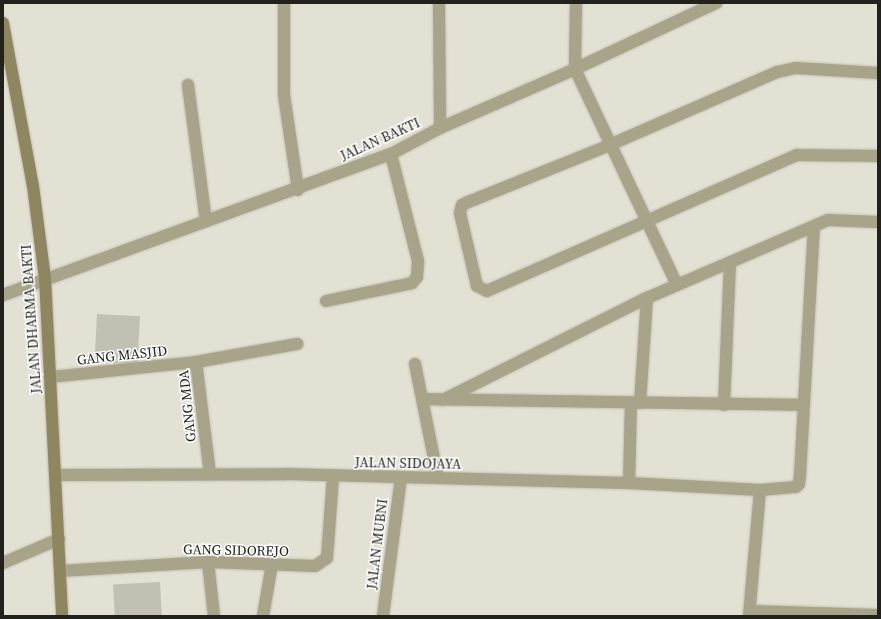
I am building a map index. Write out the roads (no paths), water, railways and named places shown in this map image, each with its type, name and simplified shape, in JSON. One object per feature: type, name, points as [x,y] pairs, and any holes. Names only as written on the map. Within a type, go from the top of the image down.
[{"type":"main road","name":"JALAN DHARMA BAKTI","points":[[3,23],[33,186],[46,278],[62,616]]},
{"type":"street","points":[[284,3],[284,94],[298,190]]},
{"type":"street","points":[[439,3],[440,128]]},
{"type":"street","points":[[576,3],[575,69],[645,221],[677,285]]},
{"type":"street","name":"JALAN BAKTI","points":[[3,295],[46,278],[206,221],[298,190],[391,154],[440,128],[575,69],[716,3]]},
{"type":"street","points":[[878,73],[788,69],[610,145],[462,205],[460,213],[477,286],[484,292],[797,155],[878,156]]},
{"type":"street","points":[[188,85],[206,221]]},
{"type":"street","points":[[326,301],[412,282],[417,277],[418,261],[391,154]]},
{"type":"street","points":[[443,400],[647,298],[828,220],[878,222]]},
{"type":"street","points":[[422,399],[724,405],[804,405],[814,226]]},
{"type":"street","points":[[724,405],[730,263]]},
{"type":"street","points":[[629,483],[647,298]]},
{"type":"street","name":"GANG MDA","points":[[210,474],[196,362],[297,344]]},
{"type":"street","name":"GANG MASJID","points":[[51,377],[196,362]]},
{"type":"street","points":[[415,364],[438,478]]},
{"type":"street","name":"JALAN SIDOJAYA","points":[[56,475],[210,474],[401,477],[629,483],[760,490],[799,484],[804,405]]},
{"type":"street","name":"GANG SIDOREJO","points":[[60,571],[208,562],[315,566],[327,558],[333,476]]},
{"type":"street","name":"JALAN MUBNI","points":[[383,616],[401,477]]},
{"type":"street","points":[[760,490],[749,614],[878,615]]},
{"type":"street","points":[[3,563],[59,539]]},
{"type":"street","points":[[208,562],[214,616]]},
{"type":"street","points":[[263,616],[272,564]]}]
